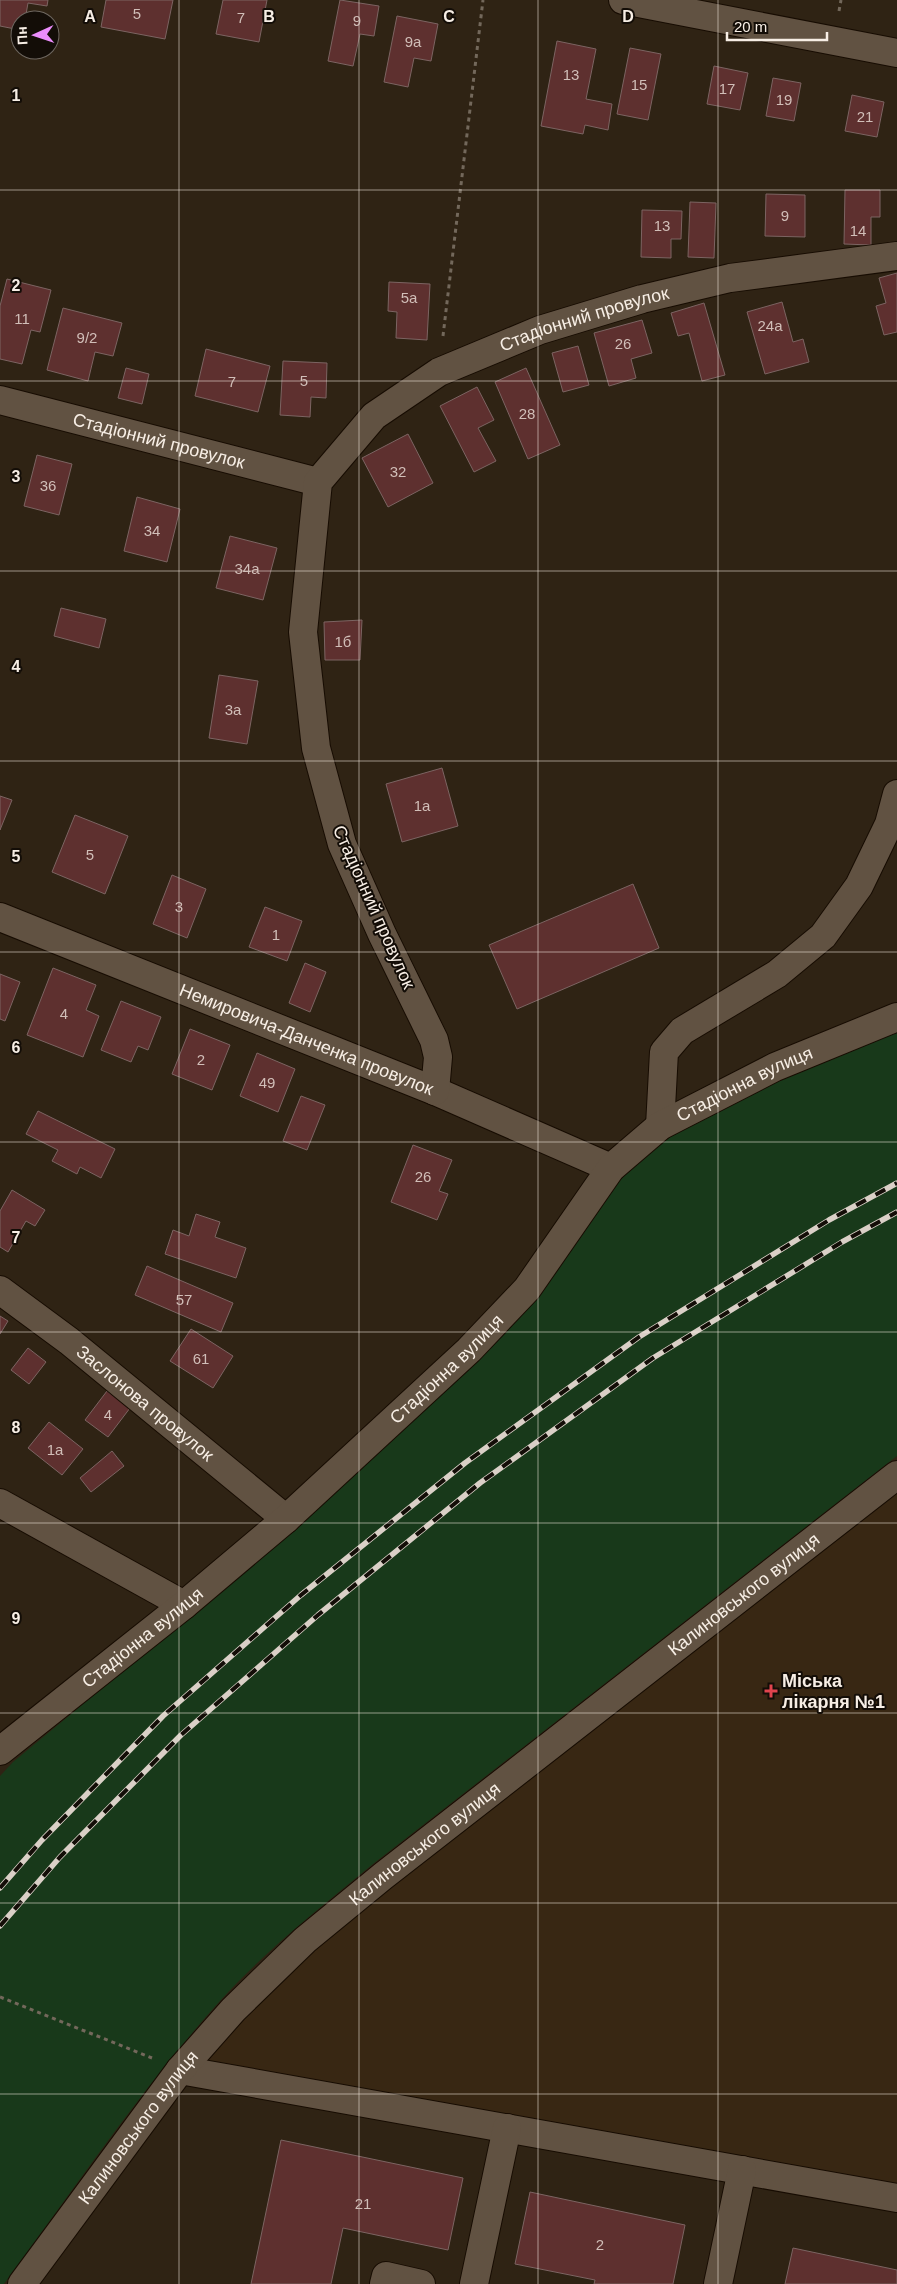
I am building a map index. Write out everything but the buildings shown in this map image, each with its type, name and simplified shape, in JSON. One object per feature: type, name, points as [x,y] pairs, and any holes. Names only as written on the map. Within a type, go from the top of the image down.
[{"type":"street","points":[[623,0],[897,53]]},
{"type":"street","name":"Стадіонний провулок","points":[[434,1091],[438,1057],[434,1040],[382,934],[342,844],[316,748],[303,632],[318,482],[374,416],[439,372],[540,330],[642,299],[730,278],[897,256]]},
{"type":"street","name":"Стадіонний провулок","points":[[0,400],[318,482]]},
{"type":"street","points":[[660,1126],[664,1052],[682,1031],[777,974],[823,936],[859,886],[889,824],[897,794]]},
{"type":"street","name":"Немировича-Данченка провулок","points":[[0,917],[434,1091],[611,1168]]},
{"type":"street","name":"Стадіонна вулиця","points":[[0,1751],[184,1605],[286,1519],[469,1350],[527,1289],[611,1168],[660,1126],[775,1067],[897,1017]]},
{"type":"street","name":"Заслонова провулок","points":[[0,1290],[69,1341],[286,1519]]},
{"type":"street","name":"Калиновського вулиця","points":[[22,2284],[180,2070],[233,2010],[305,1940],[398,1864],[897,1475]]},
{"type":"street","points":[[0,1503],[184,1605]]},
{"type":"street","points":[[180,2070],[897,2198]]},
{"type":"street","points":[[474,2284],[507,2128]]},
{"type":"street","points":[[718,2284],[742,2170]]},
{"type":"street","points":[[384,2284],[386,2276],[421,2284]]},
{"type":"path","points":[[439,372],[483,0]]},
{"type":"path","points":[[0,1997],[180,2070]]},
{"type":"shaded area","name":"Міська лікарня №1","points":[[897,1494],[897,2187],[206,2063],[244,2020],[315,1951],[392,1888]]},
{"type":"green space","points":[[897,1025],[897,1456],[373,1864],[313,1913],[256,1964],[220,2001],[135,2104],[4,2284],[0,2284],[0,1776],[13,1762],[192,1614],[440,1395],[535,1295],[610,1177],[655,1134]]},
{"type":"railway","points":[[0,1888],[42,1840],[163,1716],[301,1595],[465,1463],[639,1337],[829,1220],[897,1183]]},
{"type":"railway","points":[[0,1926],[60,1857],[181,1735],[318,1615],[480,1483],[653,1358],[842,1242],[897,1212]]},
{"type":"place","name":"Міська лікарня №1","points":[[771,1691]]}]
